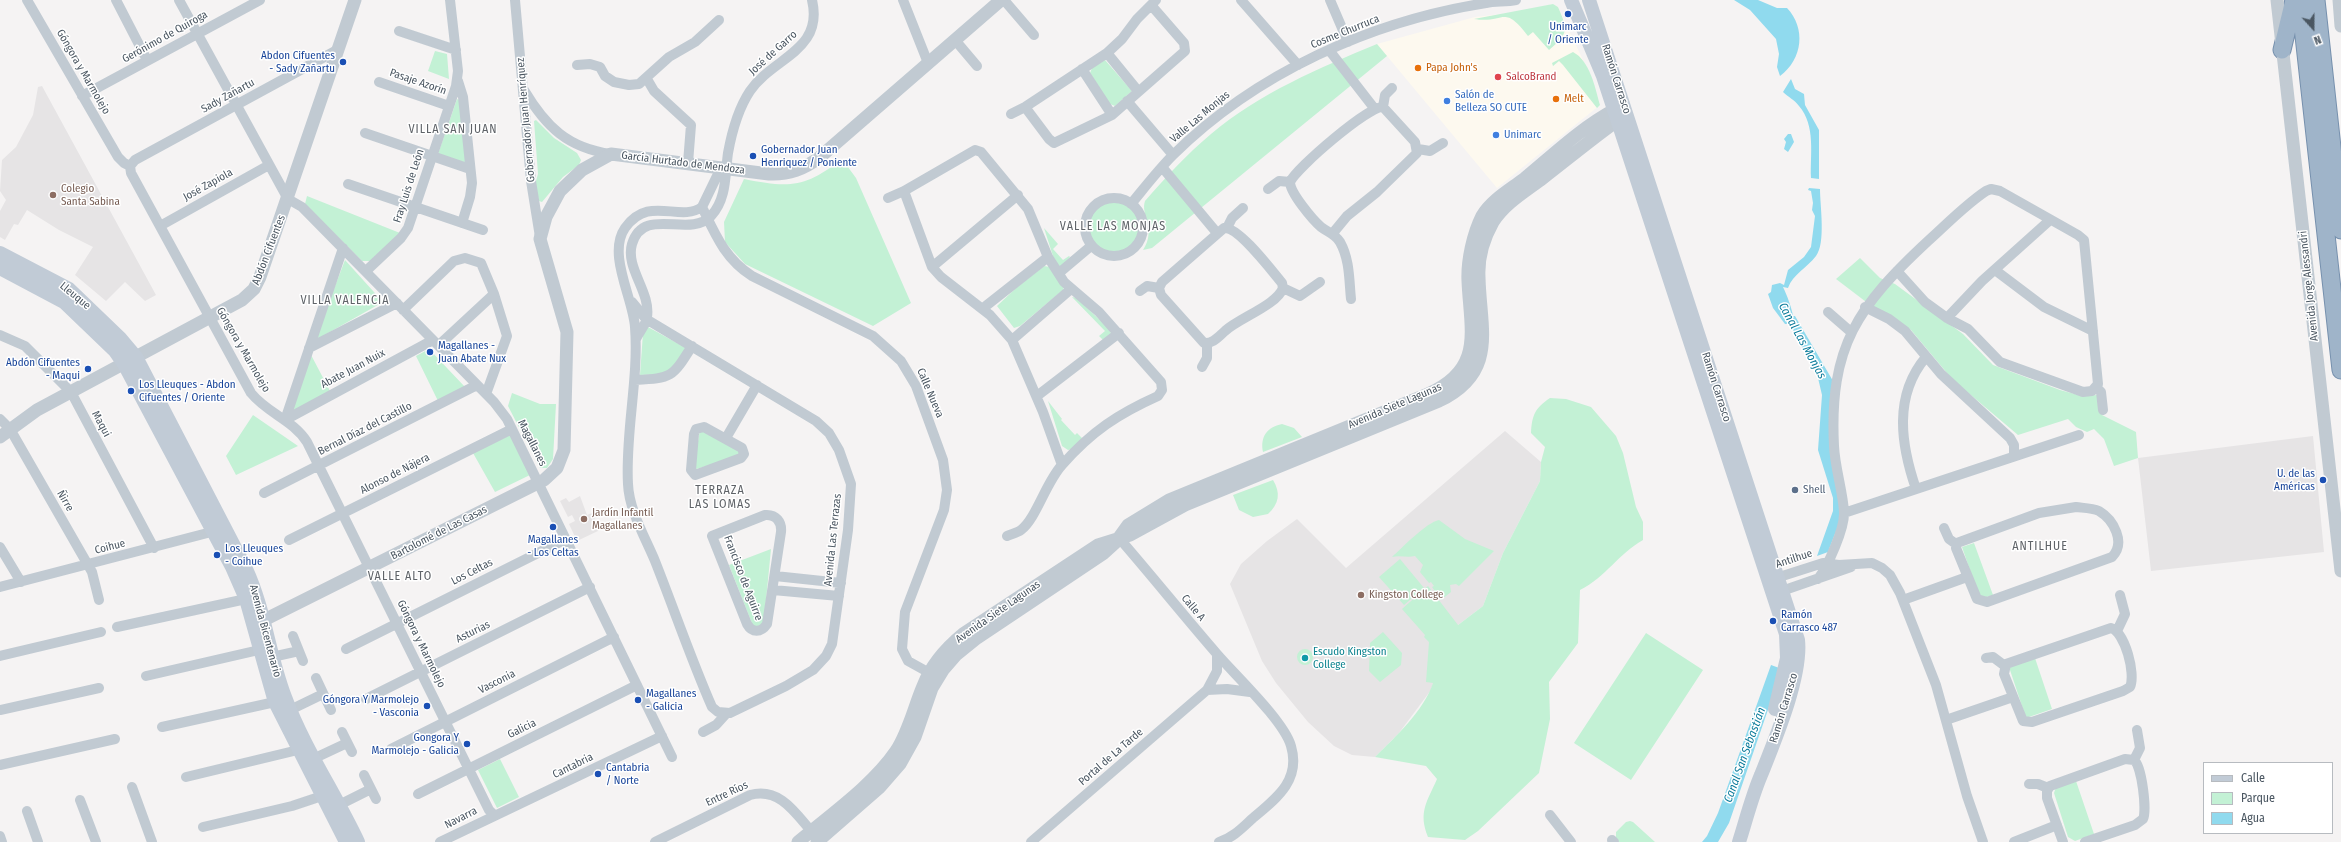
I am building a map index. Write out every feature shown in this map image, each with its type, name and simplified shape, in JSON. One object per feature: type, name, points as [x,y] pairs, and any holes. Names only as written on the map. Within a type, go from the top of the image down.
[{"type":"highway","points":[[2282,50],[2294,0]]},
{"type":"highway","name":"Avenida Jorge Alessandri","points":[[2300,0],[2341,370]]},
{"type":"highway","points":[[2316,0],[2341,230]]},
{"type":"main road","name":"Ramón Carrasco","points":[[1570,0],[1600,67],[1752,532],[1798,640],[1799,656],[1776,737],[1761,775],[1739,842]]},
{"type":"main road","name":"Ramón Carrasco","points":[[1589,0],[1773,579]]},
{"type":"main road","name":"Lleuque","points":[[0,253],[51,278],[115,351],[130,361]]},
{"type":"main road","name":"Lleuque","points":[[0,268],[68,297]]},
{"type":"main road","name":"Avenida Bicentenario","points":[[130,361],[220,530],[252,581],[258,623],[259,650],[274,702],[293,751],[322,796],[346,842]]},
{"type":"main road","name":"Avenida Bicentenario","points":[[220,530],[246,599],[272,657],[290,710],[358,842]]},
{"type":"main road","points":[[1752,532],[1753,555],[1757,577],[1764,590],[1778,592]]},
{"type":"street","name":"Góngora y Marmolejo","points":[[27,0],[118,157],[130,166],[132,173],[160,226],[251,393],[264,406],[284,420],[305,438],[490,812],[494,814]]},
{"type":"street","points":[[116,0],[147,60]]},
{"type":"street","points":[[179,0],[288,199]]},
{"type":"street","name":"Gerónimo de Quiroga","points":[[82,96],[197,32],[260,0]]},
{"type":"street","name":"Abdón Cifuentes","points":[[5,433],[70,392],[242,300],[254,289],[288,199],[355,0]]},
{"type":"street","name":"Fray Luis de León","points":[[366,271],[405,234],[458,81],[450,0]]},
{"type":"street","name":"Gobernador Juan Henríquez","points":[[515,0],[531,181],[540,239],[547,267],[564,315],[568,344],[563,456],[552,473],[539,482]]},
{"type":"street","name":"José de Garro","points":[[726,167],[733,129],[745,99],[758,81],[794,54],[808,37],[814,17],[812,0]]},
{"type":"street","points":[[903,0],[928,63]]},
{"type":"street","name":"García Hurtado de Mendoza","points":[[523,88],[546,122],[562,137],[590,151],[782,174],[810,164],[1000,0]]},
{"type":"street","points":[[1004,0],[1034,34]]},
{"type":"street","points":[[1241,0],[1298,65]]},
{"type":"street","points":[[1330,0],[1348,42]]},
{"type":"street","name":"Cosme Churruca","points":[[1298,65],[1328,50],[1409,20],[1489,1],[1516,0]]},
{"type":"street","name":"Avenida Jorge Alessandri","points":[[2277,0],[2341,571]]},
{"type":"street","points":[[2338,0],[2341,26]]},
{"type":"street","points":[[1011,114],[1025,107],[1107,53],[1122,39],[1137,19],[1153,2],[1184,43],[1186,49],[1183,55],[1138,91],[1112,115],[1054,143],[1049,139],[1025,107]]},
{"type":"street","points":[[577,65],[590,64],[600,67],[609,80],[623,85],[635,85],[646,79],[661,64],[695,42],[719,20]]},
{"type":"street","points":[[399,31],[456,50]]},
{"type":"street","points":[[954,40],[977,66]]},
{"type":"street","name":"Sady Zañartu","points":[[130,166],[135,160],[338,49]]},
{"type":"street","points":[[1328,50],[1379,107],[1415,142],[1418,149],[1415,156],[1377,192],[1347,216],[1333,233]]},
{"type":"street","points":[[1107,53],[1138,91]]},
{"type":"street","name":"Valle Las Monjas","points":[[1131,204],[1173,155],[1207,124],[1242,98],[1298,65]]},
{"type":"street","points":[[1082,69],[1112,115]]},
{"type":"street","points":[[646,79],[654,91],[690,125],[688,162]]},
{"type":"street","points":[[458,81],[463,98],[471,192],[462,223]]},
{"type":"street","name":"Pasaje Azorín","points":[[379,82],[449,106]]},
{"type":"street","points":[[1290,182],[1330,142],[1379,107],[1385,96],[1392,88]]},
{"type":"street","points":[[1127,101],[1173,155]]},
{"type":"street","name":"Avenida Siete Lagunas","points":[[798,842],[815,838],[868,790],[894,772],[910,747],[928,699],[934,676],[966,646],[1104,553],[1119,538],[1131,522],[1169,500],[1428,394],[1450,382],[1463,368],[1472,344],[1468,271],[1473,243],[1481,218],[1489,207],[1592,123],[1616,116]]},
{"type":"street","name":"Avenida Siete Lagunas","points":[[1119,538],[1135,532],[1185,505],[1439,401],[1454,392],[1471,375],[1479,361],[1483,345],[1478,276],[1480,256],[1488,233],[1502,211],[1610,126],[1616,116]]},
{"type":"street","points":[[365,133],[470,169]]},
{"type":"street","points":[[1418,149],[1430,151],[1443,143]]},
{"type":"street","points":[[888,198],[904,191],[977,150],[983,154],[1018,195],[1035,220],[1048,256],[1071,289],[1100,312],[1162,382],[1162,390],[1158,396],[1130,408],[1106,423],[1062,465],[1047,485],[1026,524],[1020,530],[1007,536]]},
{"type":"street","points":[[540,239],[550,207],[567,183],[582,170],[611,154]]},
{"type":"street","name":"José Zapiola","points":[[160,226],[269,165]]},
{"type":"street","points":[[702,207],[717,176],[726,167]]},
{"type":"street","points":[[708,219],[716,209],[726,183],[726,167]]},
{"type":"street","points":[[1162,167],[1217,233]]},
{"type":"street","points":[[1268,189],[1279,181],[1290,182]]},
{"type":"street","points":[[1290,182],[1297,197],[1317,222],[1333,233],[1341,243],[1347,261],[1350,299]]},
{"type":"street","points":[[348,184],[483,230]]},
{"type":"street","points":[[1827,563],[1844,513],[1835,464],[1833,428],[1838,376],[1851,332],[1865,307],[1897,271],[1950,222],[1988,190],[2000,191],[2078,235],[2085,244],[2098,381],[2096,387],[2089,392],[2083,392],[2006,365],[1991,355],[1968,330],[1947,318],[1925,302],[1897,271]]},
{"type":"street","points":[[904,191],[932,267],[940,277],[998,322],[1012,340],[1037,396],[1062,465]]},
{"type":"street","points":[[932,267],[1018,195]]},
{"type":"street","points":[[1119,198],[1131,204],[1139,212],[1143,223],[1142,235],[1137,246],[1128,253],[1116,257],[1105,256],[1091,246],[1084,228],[1090,209],[1106,199],[1119,198]]},
{"type":"street","name":"Magallanes","points":[[288,199],[302,207],[500,410],[512,429],[539,482],[672,757]]},
{"type":"street","name":"Calle Nueva","points":[[702,207],[719,243],[736,264],[752,276],[873,336],[901,361],[916,386],[943,460],[947,490],[944,510],[905,612],[902,649],[908,661],[934,676]]},
{"type":"street","name":"Avenida Las Terrazas","points":[[702,207],[688,212],[662,210],[648,211],[635,218],[626,226],[621,236],[618,250],[620,264],[632,302],[636,339],[635,380],[628,474],[631,500],[710,703],[715,710],[726,714]]},
{"type":"street","points":[[1207,344],[1200,340],[1161,295],[1160,288],[1162,282],[1217,233],[1227,228],[1232,218],[1243,208]]},
{"type":"street","name":"Avenida Las Terrazas","points":[[636,339],[646,319],[645,299],[631,257],[632,245],[637,235],[645,228],[654,224],[693,225],[708,219]]},
{"type":"street","points":[[1947,318],[1994,270],[2050,220]]},
{"type":"street","points":[[1227,228],[1232,230],[1257,254],[1282,283],[1283,288],[1300,296],[1320,282]]},
{"type":"street","points":[[1473,243],[1480,256]]},
{"type":"street","points":[[1059,273],[1091,246]]},
{"type":"street","points":[[284,420],[343,248]]},
{"type":"street","points":[[982,309],[1048,256]]},
{"type":"street","points":[[309,348],[400,306],[454,261],[465,258],[481,263],[494,294],[507,336],[486,394]]},
{"type":"street","points":[[1994,270],[2044,307],[2094,331]]},
{"type":"street","points":[[1140,291],[1147,286],[1160,288]]},
{"type":"street","points":[[1207,344],[1212,342],[1232,324],[1274,299],[1283,288]]},
{"type":"street","points":[[1012,340],[1071,289]]},
{"type":"street","name":"Abate Juan Nuix","points":[[284,420],[436,343],[494,294]]},
{"type":"street","name":"Avenida Las Terrazas","points":[[632,302],[646,319],[816,421],[834,441],[843,458],[849,475],[851,496],[841,583],[832,644],[826,656],[817,666],[786,686],[726,714],[718,724],[703,732]]},
{"type":"street","points":[[1865,307],[1896,324],[1912,339],[1941,374],[2010,438],[2014,445],[2014,456]]},
{"type":"street","points":[[1828,312],[1851,332]]},
{"type":"street","points":[[1037,396],[1119,333]]},
{"type":"street","name":"Maqui","points":[[0,335],[25,346],[70,392],[154,548]]},
{"type":"street","points":[[1202,367],[1207,358],[1207,344]]},
{"type":"street","points":[[635,380],[662,378],[671,375],[678,369],[692,346]]},
{"type":"street","points":[[1916,489],[1904,446],[1903,411],[1910,381],[1926,357]]},
{"type":"street","name":"Bernal Díaz del Castillo","points":[[264,493],[477,385]]},
{"type":"street","points":[[726,438],[757,385]]},
{"type":"street","points":[[2096,387],[2101,392],[2103,410]]},
{"type":"street","name":"Ñirre","points":[[0,419],[5,433],[92,572],[99,600]]},
{"type":"street","points":[[704,427],[726,438],[743,450],[742,457],[699,475],[693,474],[691,468],[696,429],[704,427]]},
{"type":"street","name":"Alonso de Nájera","points":[[289,540],[512,429]]},
{"type":"street","points":[[1844,513],[2079,434]]},
{"type":"street","name":"Bartolomé de Las Casas","points":[[258,623],[539,482]]},
{"type":"street","points":[[1944,528],[1949,539],[1956,544],[1956,548],[1977,599],[1987,602],[2108,560],[2118,550],[2116,532],[2110,522],[2098,511],[2076,508],[2039,513],[1960,541],[1956,544]]},
{"type":"street","name":"Francisco de Aguirre","points":[[769,515],[776,518],[781,528],[773,590],[767,624],[760,631],[751,629],[712,536],[762,516],[769,515]]},
{"type":"street","name":"Coihue","points":[[0,587],[220,530]]},
{"type":"street","name":"Calle A","points":[[1119,538],[1250,692]]},
{"type":"street","name":"Los Celtas","points":[[346,649],[566,539]]},
{"type":"street","points":[[0,547],[21,582]]},
{"type":"street","points":[[1778,592],[1831,575],[1858,562],[1872,563],[1886,571],[1897,586],[1903,600],[1946,720],[1967,796],[1983,842]]},
{"type":"street","name":"Antilhue","points":[[1827,563],[1832,569],[1831,575]]},
{"type":"street","name":"Antilhue","points":[[1818,579],[1827,563]]},
{"type":"street","name":"Antilhue","points":[[1773,579],[1818,564],[1827,563],[1845,567]]},
{"type":"street","points":[[775,576],[841,583]]},
{"type":"street","points":[[1903,600],[1968,577]]},
{"type":"street","name":"Asturias","points":[[366,699],[590,588]]},
{"type":"street","points":[[773,590],[839,596]]},
{"type":"street","points":[[2117,631],[2125,614],[2120,595]]},
{"type":"street","points":[[116,628],[246,599]]},
{"type":"street","points":[[2111,628],[2117,631],[2130,666],[2132,681],[2127,690],[2030,723],[2021,719],[2004,674],[2005,666],[2010,662],[2104,629],[2111,628]]},
{"type":"street","points":[[0,656],[101,632]]},
{"type":"street","points":[[293,636],[304,661]]},
{"type":"street","name":"Vasconia","points":[[391,749],[614,637]]},
{"type":"street","points":[[146,676],[259,650]]},
{"type":"street","points":[[272,657],[299,651]]},
{"type":"street","name":"Portal de La Tarde","points":[[1031,842],[1207,690],[1217,672],[1217,655]]},
{"type":"street","points":[[1986,658],[1995,658],[2005,666]]},
{"type":"street","points":[[316,678],[331,710]]},
{"type":"street","name":"Galicia","points":[[418,794],[637,685]]},
{"type":"street","points":[[0,710],[99,688]]},
{"type":"street","points":[[1207,690],[1227,689],[1250,692],[1286,735],[1293,756],[1292,773],[1287,786],[1280,796],[1236,833],[1219,842]]},
{"type":"street","points":[[290,710],[323,694]]},
{"type":"street","points":[[1946,720],[2013,697]]},
{"type":"street","points":[[162,727],[274,702]]},
{"type":"street","points":[[2134,760],[2140,748],[2137,730]]},
{"type":"street","points":[[342,732],[352,752]]},
{"type":"street","name":"Cantabria","points":[[494,814],[502,814],[662,736]]},
{"type":"street","points":[[0,765],[115,739]]},
{"type":"street","points":[[315,758],[347,743]]},
{"type":"street","points":[[186,777],[293,751]]},
{"type":"street","points":[[2048,788],[2055,783],[2125,759],[2134,760]]},
{"type":"street","points":[[2084,842],[2135,825],[2143,819],[2145,810],[2139,768],[2134,760]]},
{"type":"street","points":[[364,775],[376,799]]},
{"type":"street","points":[[2029,784],[2038,784],[2048,788]]},
{"type":"street","points":[[132,787],[152,842]]},
{"type":"street","points":[[2048,788],[2048,798],[2063,842]]},
{"type":"street","points":[[339,805],[371,789]]},
{"type":"street","name":"Entre Ríos","points":[[655,842],[750,795],[761,793],[774,795],[783,800],[815,838]]},
{"type":"street","points":[[203,827],[292,806],[322,796]]},
{"type":"street","points":[[80,800],[96,842]]},
{"type":"street","points":[[27,811],[38,842]]},
{"type":"street","name":"Navarra","points":[[440,842],[494,814]]},
{"type":"street","points":[[1550,815],[1571,842]]},
{"type":"street","points":[[2014,842],[2057,825]]},
{"type":"street","points":[[0,836],[2,842]]},
{"type":"shaded area","points":[[1553,4],[1558,7],[1589,73],[1600,105],[1497,188],[1377,44],[1475,17],[1520,12]]},
{"type":"shaded area","name":"Colegio Santa Sabina","points":[[42,86],[156,295],[145,301],[125,282],[106,301],[75,275],[93,247],[59,230],[27,210],[18,225],[14,224],[5,240],[0,237],[0,211],[6,200],[0,191],[2,160],[16,147],[33,115],[38,87]]},
{"type":"shaded area","name":"Kingston College","points":[[1505,431],[1541,462],[1540,481],[1503,553],[1483,606],[1450,631],[1431,690],[1399,733],[1375,757],[1352,755],[1334,746],[1308,722],[1276,683],[1262,661],[1230,584],[1241,564],[1267,541],[1297,519],[1346,568]]},
{"type":"shaded area","points":[[2313,436],[2324,552],[2151,571],[2138,458]]},
{"type":"shaded area","name":"Jardín Infantil Magallanes","points":[[580,496],[587,515],[592,513],[600,530],[577,541],[569,524],[575,521],[572,515],[568,517],[560,501],[566,498],[569,502]]},
{"type":"green space","points":[[1553,4],[1558,7],[1564,21],[1565,31],[1560,39],[1549,50],[1533,32],[1528,36],[1520,26],[1508,17],[1484,20],[1474,19]]},
{"type":"green space","points":[[1377,44],[1387,56],[1152,248],[1143,250],[1149,235],[1144,206],[1145,201],[1177,166],[1211,134],[1249,106],[1270,94],[1333,62]]},
{"type":"green space","points":[[435,51],[447,54],[449,79],[428,71]]},
{"type":"green space","points":[[1573,52],[1584,62],[1591,75],[1600,105],[1597,108],[1559,61],[1553,66],[1552,63]]},
{"type":"green space","points":[[1105,60],[1132,91],[1115,106],[1110,104],[1090,73],[1092,68]]},
{"type":"green space","points":[[457,99],[459,100],[466,163],[438,154]]},
{"type":"green space","points":[[536,120],[554,138],[577,153],[581,160],[579,165],[563,177],[542,202],[539,201],[535,184],[538,174],[534,121]]},
{"type":"green space","points":[[842,159],[856,178],[911,303],[873,326],[745,264],[725,242],[724,222],[744,179],[773,184],[796,183],[817,176]]},
{"type":"green space","points":[[307,196],[400,233],[370,261],[362,261],[305,204]]},
{"type":"green space","points":[[1114,202],[1123,204],[1134,213],[1139,227],[1137,236],[1128,247],[1114,252],[1105,250],[1094,241],[1089,227],[1091,218],[1100,207]]},
{"type":"green space","points":[[1044,228],[1058,244],[1053,249],[1063,260],[1069,256],[1070,257],[1062,266],[1059,266],[1053,256]]},
{"type":"green space","points":[[1860,258],[1880,278],[1895,284],[1963,334],[1993,365],[2060,390],[2082,396],[2097,395],[2102,415],[2136,432],[2138,458],[2114,466],[2104,439],[2094,429],[2087,432],[2076,427],[2068,419],[2018,435],[1952,379],[1911,330],[1878,311],[1836,279]]},
{"type":"green space","points":[[345,260],[383,302],[314,341]]},
{"type":"green space","points":[[1044,266],[1050,267],[1064,287],[1063,290],[1020,326],[1014,328],[997,306],[1016,288]]},
{"type":"green space","points":[[1072,297],[1077,298],[1110,330],[1111,334],[1103,340],[1099,336],[1105,331]]},
{"type":"green space","points":[[648,327],[686,348],[670,374],[640,375],[643,333]]},
{"type":"green space","points":[[429,349],[465,387],[438,401],[416,356]]},
{"type":"green space","points":[[310,353],[330,391],[290,413]]},
{"type":"green space","points":[[512,393],[540,404],[556,404],[553,459],[547,468],[540,468],[508,406]]},
{"type":"green space","points":[[1550,398],[1566,399],[1591,407],[1616,436],[1623,453],[1636,507],[1643,522],[1643,540],[1626,552],[1597,579],[1580,590],[1578,643],[1549,682],[1550,719],[1539,773],[1478,831],[1465,840],[1428,837],[1424,821],[1425,807],[1437,779],[1426,766],[1375,757],[1416,714],[1423,704],[1433,683],[1426,682],[1429,642],[1424,637],[1425,635],[1402,609],[1428,586],[1458,625],[1483,606],[1503,553],[1540,481],[1541,462],[1545,447],[1531,433],[1531,427],[1535,412]]},
{"type":"green space","points":[[1048,401],[1062,419],[1061,420],[1075,435],[1077,433],[1082,438],[1072,449],[1068,450],[1062,446]]},
{"type":"green space","points":[[253,415],[298,446],[236,475],[226,456]]},
{"type":"green space","points":[[1282,424],[1294,428],[1302,437],[1263,452],[1262,447],[1266,434],[1272,428]]},
{"type":"green space","points":[[700,430],[742,452],[740,456],[693,470]]},
{"type":"green space","points":[[510,435],[530,475],[495,492],[473,453]]},
{"type":"green space","points":[[1273,480],[1276,485],[1278,498],[1275,506],[1268,514],[1253,517],[1239,510],[1233,495]]},
{"type":"green space","points":[[1439,520],[1465,539],[1494,551],[1459,586],[1456,584],[1450,585],[1451,592],[1441,600],[1432,587],[1434,586],[1431,582],[1429,583],[1420,572],[1423,565],[1415,556],[1392,557],[1421,530]]},
{"type":"green space","points":[[1974,543],[1993,595],[1980,599],[1962,547]]},
{"type":"green space","points":[[771,549],[764,621],[762,626],[753,626],[729,565]]},
{"type":"green space","points":[[1400,559],[1424,588],[1404,605],[1379,577]]},
{"type":"green space","points":[[1383,632],[1402,653],[1401,665],[1380,682],[1369,671],[1370,643]]},
{"type":"green space","points":[[1646,633],[1703,670],[1631,780],[1574,743]]},
{"type":"green space","points":[[1305,649],[1312,654],[1313,657],[1308,664],[1305,665],[1298,660],[1297,657],[1302,650]]},
{"type":"green space","points":[[2035,658],[2052,709],[2026,718],[2009,667]]},
{"type":"green space","points":[[500,759],[519,797],[497,808],[478,770]]},
{"type":"green space","points":[[2076,781],[2094,834],[2075,841],[2068,837],[2054,793],[2056,787]]},
{"type":"green space","points":[[1630,821],[1655,842],[1619,842],[1616,838],[1616,832],[1626,822]]},
{"type":"water","points":[[1734,0],[1758,0],[1777,8],[1787,8],[1793,16],[1799,34],[1799,43],[1793,61],[1788,69],[1780,76],[1777,67],[1779,54],[1776,39],[1750,10]]},
{"type":"water","points":[[1791,79],[1795,89],[1804,94],[1805,105],[1819,130],[1819,179],[1811,178],[1811,140],[1808,122],[1797,104],[1783,92]]},
{"type":"water","points":[[1788,134],[1791,134],[1794,142],[1788,152],[1784,149],[1786,142],[1784,139]]},
{"type":"water","name":"Canal Las Monjas","points":[[1809,188],[1820,189],[1822,234],[1819,250],[1816,256],[1793,279],[1788,288],[1783,287],[1793,316],[1795,316],[1833,381],[1840,521],[1828,552],[1817,556],[1833,511],[1833,498],[1818,450],[1822,395],[1818,378],[1790,324],[1785,324],[1773,308],[1768,294],[1771,292],[1772,285],[1780,283],[1784,285],[1788,270],[1804,257],[1811,247],[1815,216],[1812,210],[1813,203],[1811,191],[1808,190]]},
{"type":"water","name":"Canal San Sebastián","points":[[1771,665],[1782,669],[1729,823],[1718,842],[1702,842],[1707,836],[1718,813]]},
{"type":"place","name":"Unimarc / Oriente","points":[[1568,14]]},
{"type":"place","name":"Abdon Cifuentes - Sady Zañartu","points":[[343,62]]},
{"type":"place","name":"Papa John's","points":[[1418,68]]},
{"type":"place","name":"SalcoBrand","points":[[1498,77]]},
{"type":"place","name":"Melt","points":[[1556,99]]},
{"type":"place","name":"Salón de Belleza SO CUTE","points":[[1447,101]]},
{"type":"place","name":"Unimarc","points":[[1496,135]]},
{"type":"place","name":"Gobernador Juan Henriquez / Poniente","points":[[753,156]]},
{"type":"place","name":"Colegio Santa Sabina","points":[[53,195]]},
{"type":"place","name":"Magallanes - Juan Abate Nux","points":[[430,352]]},
{"type":"place","name":"Abdón Cifuentes - Maqui","points":[[88,369]]},
{"type":"place","name":"Los Lleuques - Abdon Cifuentes / Oriente","points":[[131,391]]},
{"type":"place","name":"U. de las Américas","points":[[2323,480]]},
{"type":"place","name":"Shell","points":[[1795,490]]},
{"type":"place","name":"Jardín Infantil Magallanes","points":[[584,519]]},
{"type":"place","name":"Magallanes - Los Celtas","points":[[553,527]]},
{"type":"place","name":"Los Lleuques - Coihue","points":[[217,555]]},
{"type":"place","name":"Kingston College","points":[[1361,595]]},
{"type":"place","name":"Ramón Carrasco 487","points":[[1773,621]]},
{"type":"place","name":"Escudo Kingston College","points":[[1305,658]]},
{"type":"place","name":"Magallanes - Galicia","points":[[638,700]]},
{"type":"place","name":"Góngora Y Marmolejo - Vasconia","points":[[427,706]]},
{"type":"place","name":"Gongora Y Marmolejo - Galicia","points":[[467,744]]},
{"type":"place","name":"Cantabria / Norte","points":[[598,774]]},
{"type":"district","name":"VILLA SAN JUAN","points":[[453,130]]},
{"type":"district","name":"VALLE LAS MONJAS","points":[[1113,227]]},
{"type":"district","name":"VILLA VALENCIA","points":[[345,301]]},
{"type":"district","name":"TERRAZA LAS LOMAS","points":[[720,498]]},
{"type":"district","name":"ANTILHUE","points":[[2040,547]]},
{"type":"district","name":"VALLE ALTO","points":[[400,577]]}]
